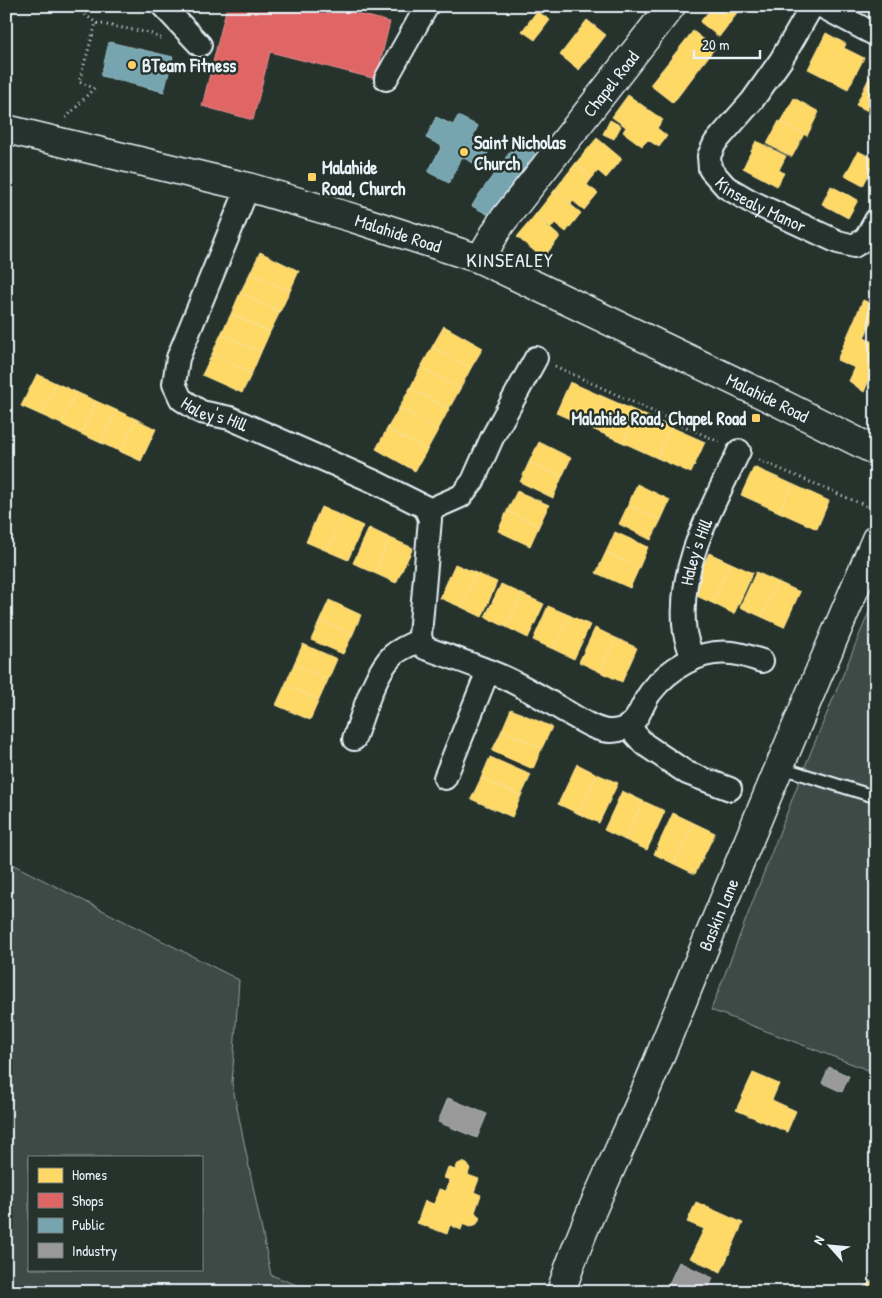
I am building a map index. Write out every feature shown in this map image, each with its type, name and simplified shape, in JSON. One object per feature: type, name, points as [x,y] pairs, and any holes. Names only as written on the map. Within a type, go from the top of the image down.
[{"type":"street","name":"Chapel Road","points":[[480,260],[500,223],[671,6]]},
{"type":"street","name":"Kinsealy Manor","points":[[812,6],[781,60],[752,101],[715,143],[708,156],[710,169],[726,187],[750,201],[838,242],[854,246],[866,238],[876,220]]},
{"type":"street","points":[[821,6],[876,35]]},
{"type":"street","points":[[386,79],[423,7]]},
{"type":"street","points":[[174,10],[200,46]]},
{"type":"street","name":"Malahide Road","points":[[6,129],[248,187],[353,218],[480,260],[768,397],[876,451]]},
{"type":"street","name":"Haley's Hill","points":[[248,187],[178,358],[174,384],[181,399],[201,412],[230,418],[375,482],[425,506],[427,511]]},
{"type":"street","points":[[536,358],[492,438],[473,481],[461,496],[427,511],[430,519],[429,538],[420,615],[421,640],[425,648],[488,671],[531,690],[582,722],[610,731],[624,729],[636,721],[650,694],[665,676],[686,662],[707,654],[732,652],[762,661]]},
{"type":"street","name":"Haley's Hill","points":[[693,659],[685,634],[684,601],[688,567],[700,534],[740,451]]},
{"type":"street","name":"Baskin Lane","points":[[561,1292],[592,1207],[641,1101],[778,766],[876,539]]},
{"type":"street","points":[[354,739],[376,682],[384,667],[393,655],[404,647],[421,640]]},
{"type":"street","points":[[445,778],[488,671]]},
{"type":"street","points":[[628,726],[644,744],[687,773],[730,789]]},
{"type":"lane","points":[[778,766],[876,796]]},
{"type":"path","points":[[86,6],[83,13],[96,23],[150,33],[166,41]]},
{"type":"path","points":[[46,138],[94,88],[79,82],[96,23]]},
{"type":"path","points":[[536,358],[740,451],[876,510]]},
{"type":"shaded area","points":[[876,595],[876,1073],[711,1010],[803,771]]},
{"type":"shaded area","points":[[6,861],[239,980],[232,1083],[271,1275],[315,1292],[6,1292]]},
{"type":"building: Homes","points":[[709,6],[743,6],[719,37],[700,22],[709,11],[707,9]]},
{"type":"building: Homes","points":[[537,11],[550,20],[535,40],[522,31]]},
{"type":"building: Homes","points":[[587,20],[606,35],[579,70],[560,55]]},
{"type":"building: Homes","points":[[693,31],[715,48],[673,103],[650,85]]},
{"type":"building: Homes","points":[[826,33],[846,44],[844,48],[864,58],[848,89],[808,69]]},
{"type":"building: Homes","points":[[870,76],[876,79],[876,115],[856,105]]},
{"type":"building: Homes","points":[[628,95],[663,120],[657,128],[667,136],[659,147],[648,140],[642,146],[623,132],[626,127],[612,117]]},
{"type":"building: Homes","points":[[794,98],[819,112],[807,136],[781,122]]},
{"type":"building: Homes","points":[[610,120],[621,126],[614,139],[603,134]]},
{"type":"building: Homes","points":[[779,121],[804,134],[792,157],[767,144]]},
{"type":"building: Homes","points":[[597,138],[622,159],[606,178],[598,171],[592,178],[575,164]]},
{"type":"building: Homes","points":[[756,141],[786,156],[779,170],[784,173],[777,186],[743,168]]},
{"type":"building: Homes","points":[[858,151],[876,160],[863,186],[845,176]]},
{"type":"building: Homes","points":[[575,164],[592,178],[587,185],[598,193],[584,210],[573,201],[571,204],[554,191]]},
{"type":"building: Homes","points":[[831,186],[858,200],[848,218],[822,204]]},
{"type":"building: Homes","points":[[554,191],[581,213],[566,232],[555,223],[551,228],[535,215]]},
{"type":"building: Homes","points":[[535,215],[560,237],[543,258],[517,237]]},
{"type":"building: Homes","points":[[260,252],[299,271],[290,291],[250,273]]},
{"type":"building: Homes","points":[[250,273],[290,291],[280,312],[240,293]]},
{"type":"building: Homes","points":[[240,293],[280,312],[270,332],[231,314]]},
{"type":"building: Homes","points":[[863,300],[876,306],[876,312],[864,338],[876,343],[876,364],[864,392],[849,381],[855,368],[837,360]]},
{"type":"building: Homes","points":[[231,314],[270,332],[261,352],[221,334]]},
{"type":"building: Homes","points":[[444,326],[483,348],[471,368],[432,347]]},
{"type":"building: Homes","points":[[221,334],[261,352],[252,373],[212,354]]},
{"type":"building: Homes","points":[[432,347],[471,368],[460,389],[421,367]]},
{"type":"building: Homes","points":[[212,354],[252,373],[242,393],[202,375]]},
{"type":"building: Homes","points":[[421,367],[460,389],[449,409],[410,388]]},
{"type":"building: Homes","points":[[37,374],[56,383],[41,415],[21,406]]},
{"type":"building: Homes","points":[[570,382],[604,397],[590,428],[556,413]]},
{"type":"building: Homes","points":[[56,383],[76,392],[61,424],[41,415]]},
{"type":"building: Homes","points":[[410,388],[449,409],[438,430],[399,408]]},
{"type":"building: Homes","points":[[76,392],[96,401],[81,434],[61,424]]},
{"type":"building: Homes","points":[[604,397],[638,412],[624,443],[590,428]]},
{"type":"building: Homes","points":[[96,401],[116,410],[101,443],[81,434]]},
{"type":"building: Homes","points":[[399,408],[438,430],[427,450],[387,429]]},
{"type":"building: Homes","points":[[116,410],[136,419],[121,452],[101,443]]},
{"type":"building: Homes","points":[[638,412],[671,427],[657,458],[624,443]]},
{"type":"building: Homes","points":[[136,419],[156,429],[141,461],[121,452]]},
{"type":"building: Homes","points":[[671,427],[705,442],[691,473],[657,458]]},
{"type":"building: Homes","points":[[387,429],[427,450],[415,471],[376,449]]},
{"type":"building: Homes","points":[[539,442],[571,458],[562,477],[529,462]]},
{"type":"building: Homes","points":[[529,462],[562,477],[553,498],[520,482]]},
{"type":"building: Homes","points":[[754,467],[792,484],[779,512],[741,495]]},
{"type":"building: Homes","points":[[637,484],[670,500],[661,520],[628,505]]},
{"type":"building: Homes","points":[[792,484],[829,501],[817,529],[779,512]]},
{"type":"building: Homes","points":[[517,491],[549,505],[539,526],[507,511]]},
{"type":"building: Homes","points":[[628,505],[661,520],[651,540],[619,524]]},
{"type":"building: Homes","points":[[321,507],[342,516],[327,551],[306,542]]},
{"type":"building: Homes","points":[[507,511],[539,526],[530,546],[498,531]]},
{"type":"building: Homes","points":[[342,516],[363,526],[348,560],[327,551]]},
{"type":"building: Homes","points":[[369,528],[390,538],[374,573],[353,563]]},
{"type":"building: Homes","points":[[615,532],[648,547],[639,568],[606,552]]},
{"type":"building: Homes","points":[[390,538],[413,548],[396,583],[374,573]]},
{"type":"building: Homes","points":[[606,552],[639,568],[630,588],[596,573]]},
{"type":"building: Homes","points":[[709,553],[731,563],[712,603],[690,593]]},
{"type":"building: Homes","points":[[731,563],[753,573],[734,614],[712,603]]},
{"type":"building: Homes","points":[[455,564],[476,573],[461,607],[440,598]]},
{"type":"building: Homes","points":[[756,572],[778,582],[762,617],[740,607]]},
{"type":"building: Homes","points":[[476,573],[497,582],[482,617],[461,607]]},
{"type":"building: Homes","points":[[778,582],[800,592],[784,627],[762,617]]},
{"type":"building: Homes","points":[[501,584],[522,594],[506,627],[485,617]]},
{"type":"building: Homes","points":[[522,594],[544,604],[528,638],[506,627]]},
{"type":"building: Homes","points":[[329,600],[361,615],[353,634],[320,620]]},
{"type":"building: Homes","points":[[548,606],[569,615],[553,649],[533,640]]},
{"type":"building: Homes","points":[[569,615],[590,625],[574,659],[553,649]]},
{"type":"building: Homes","points":[[320,620],[353,634],[343,654],[311,640]]},
{"type":"building: Homes","points":[[595,628],[616,638],[600,672],[579,662]]},
{"type":"building: Homes","points":[[616,638],[637,648],[622,682],[600,672]]},
{"type":"building: Homes","points":[[303,644],[337,659],[328,680],[294,664]]},
{"type":"building: Homes","points":[[294,664],[328,680],[319,700],[285,685]]},
{"type":"building: Homes","points":[[285,685],[319,700],[310,720],[276,705]]},
{"type":"building: Homes","points":[[511,709],[552,727],[542,748],[502,730]]},
{"type":"building: Homes","points":[[502,730],[542,748],[533,769],[492,751]]},
{"type":"building: Homes","points":[[490,757],[531,775],[521,796],[481,778]]},
{"type":"building: Homes","points":[[577,764],[597,774],[579,814],[558,804]]},
{"type":"building: Homes","points":[[597,774],[618,783],[599,823],[579,814]]},
{"type":"building: Homes","points":[[481,778],[521,796],[512,817],[471,799]]},
{"type":"building: Homes","points":[[622,791],[643,801],[625,840],[604,830]]},
{"type":"building: Homes","points":[[643,801],[665,811],[647,850],[625,840]]},
{"type":"building: Homes","points":[[673,813],[694,823],[674,864],[654,854]]},
{"type":"building: Homes","points":[[694,823],[715,833],[695,874],[674,864]]},
{"type":"building: Homes","points":[[753,1073],[779,1084],[772,1100],[796,1111],[787,1132],[736,1110]]},
{"type":"building: Homes","points":[[462,1162],[470,1168],[468,1175],[479,1179],[474,1192],[481,1195],[475,1212],[480,1218],[477,1224],[470,1227],[463,1224],[461,1230],[450,1225],[447,1234],[417,1223],[425,1201],[434,1204],[439,1189],[446,1191],[450,1180],[444,1178],[448,1167],[455,1170],[456,1165]]},
{"type":"building: Homes","points":[[696,1202],[743,1223],[721,1272],[690,1258],[704,1229],[687,1222]]},
{"type":"building: Homes","points":[[876,1278],[876,1292],[858,1292]]},
{"type":"building: Shops","points":[[227,6],[330,6],[390,22],[376,79],[270,52],[253,120],[202,106]]},
{"type":"building: Public","points":[[109,42],[173,57],[164,92],[101,76]]},
{"type":"building: Public","name":"Saint Nicholas Church","points":[[458,116],[478,126],[473,136],[491,146],[481,167],[462,157],[449,183],[428,172],[442,146],[426,138],[436,117],[453,125]]},
{"type":"building: Public","points":[[520,138],[531,145],[536,157],[491,216],[472,206],[478,196]]},
{"type":"building: Industry","points":[[829,1067],[849,1076],[842,1092],[822,1083]]},
{"type":"building: Industry","points":[[448,1098],[487,1114],[477,1138],[438,1122]]},
{"type":"building: Industry","points":[[679,1262],[713,1278],[707,1292],[681,1292],[668,1286]]},
{"type":"place","name":"BTeam Fitness","points":[[132,65]]},
{"type":"place","name":"Saint Nicholas Church","points":[[464,152]]},
{"type":"place","name":"Malahide Road, Church","points":[[312,177]]},
{"type":"place","name":"Malahide Road, Chapel Road","points":[[756,418]]},
{"type":"district","name":"KINSEALEY","points":[[510,259]]}]
